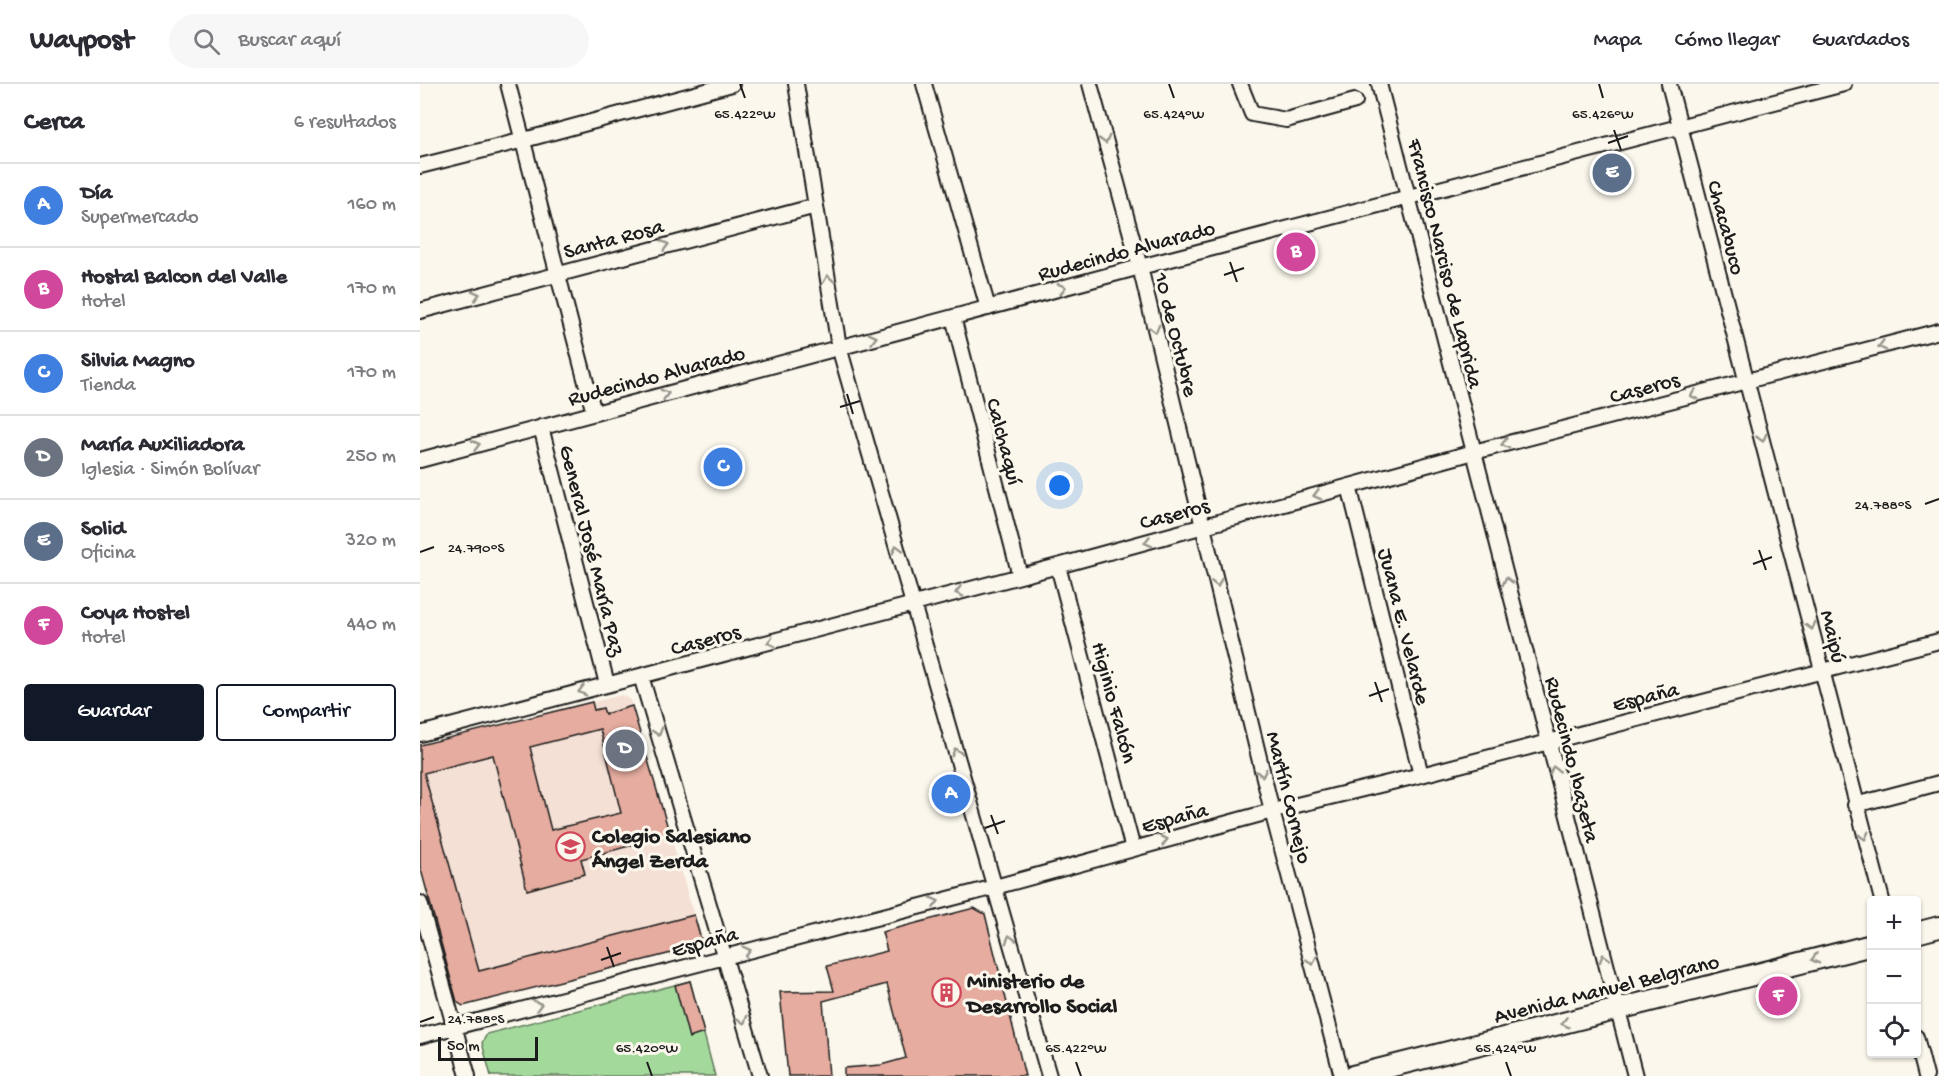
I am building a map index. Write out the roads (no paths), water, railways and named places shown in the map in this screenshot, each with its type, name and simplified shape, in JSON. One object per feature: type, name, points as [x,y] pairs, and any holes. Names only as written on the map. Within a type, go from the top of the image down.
[{"type":"main road","points":[[1921,932],[1939,927]]},
{"type":"main road","name":"Avenida Manuel Belgrano","points":[[1353,1076],[1867,946]]},
{"type":"street","name":"General José María Paz","points":[[508,84],[594,413]]},
{"type":"street","points":[[420,165],[524,140],[732,84]]},
{"type":"street","points":[[796,84],[839,347],[1049,1076]]},
{"type":"street","points":[[924,84],[988,308]]},
{"type":"street","name":"10 de Octubre","points":[[1090,84],[1140,267],[1204,526]]},
{"type":"street","points":[[1240,84],[1252,114],[1286,120],[1355,101]]},
{"type":"street","name":"Francisco Narciso de Laprida","points":[[1379,84],[1474,452]]},
{"type":"street","name":"Chacabuco","points":[[1669,84],[1747,381]]},
{"type":"street","name":"Rudecindo Alvarado","points":[[420,460],[1140,267],[1844,84]]},
{"type":"street","name":"Santa Rosa","points":[[420,311],[816,206]]},
{"type":"street","name":"Calchaquí","points":[[953,317],[1020,576]]},
{"type":"street","name":"Caseros","points":[[420,734],[914,605],[1474,452],[1939,331]]},
{"type":"street","name":"Maipú","points":[[1747,381],[1855,805],[1881,896]]},
{"type":"street","name":"General José María Paz","points":[[541,427],[607,684]]},
{"type":"street","name":"Rudecindo Ibazeta","points":[[1474,452],[1635,1076]]},
{"type":"street","name":"Juana E. Velarde","points":[[1349,486],[1421,775]]},
{"type":"street","name":"Martín Cornejo","points":[[1204,526],[1272,811],[1342,1076]]},
{"type":"street","name":"Higinio Falcón","points":[[1058,566],[1133,849]]},
{"type":"street","name":"España","points":[[420,1036],[994,887],[1272,811],[1421,775],[1939,640]]},
{"type":"street","points":[[641,676],[760,1076]]},
{"type":"street","points":[[1855,805],[1939,783]]},
{"type":"street","points":[[420,903],[468,1076]]},
{"type":"street","points":[[1921,1054],[1926,1076]]},
{"type":"place","name":"Solid","points":[[1612,173]]},
{"type":"place","name":"Hostal Balcon del Valle","points":[[1296,252]]},
{"type":"place","name":"Silvia Magno","points":[[723,467]]},
{"type":"place","name":"María Auxiliadora","points":[[625,749]]},
{"type":"place","name":"Día","points":[[951,794]]},
{"type":"place","name":"Colegio Salesiano Ángel Zerda","points":[[571,847]]},
{"type":"place","name":"Ministerio de Desarrollo Social","points":[[946,992]]},
{"type":"place","name":"Coya Hostel","points":[[1778,996]]}]
